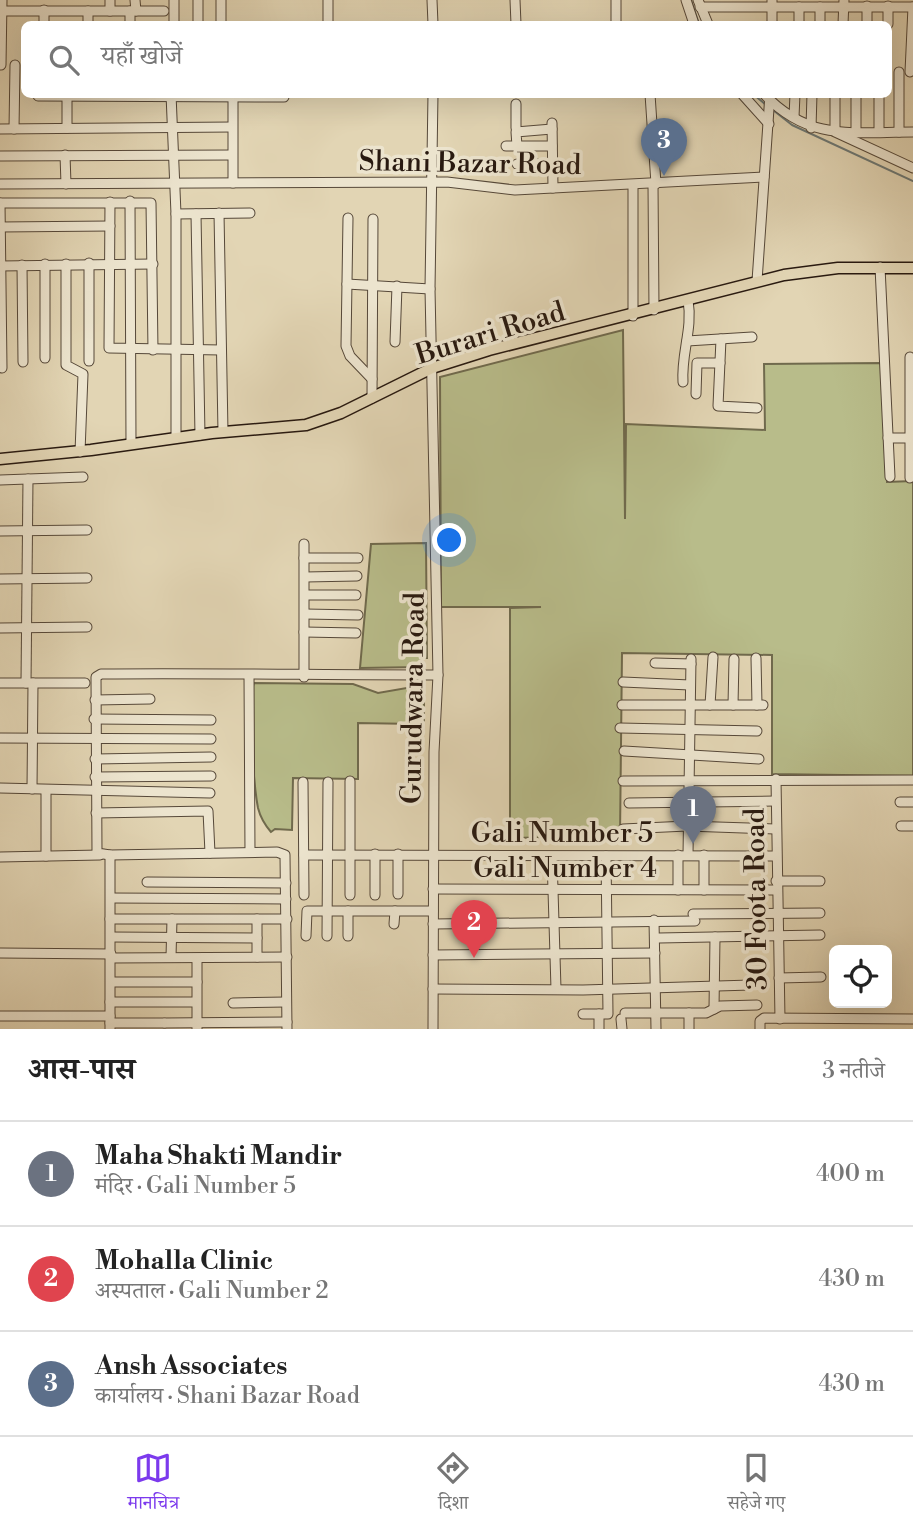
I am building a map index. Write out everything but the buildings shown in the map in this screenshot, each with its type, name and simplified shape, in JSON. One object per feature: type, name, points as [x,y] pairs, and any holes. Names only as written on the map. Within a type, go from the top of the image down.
[{"type":"main road","name":"Burari Road","points":[[0,459],[79,452],[223,432],[306,425],[372,398],[432,368],[489,350],[633,316],[757,281],[812,270],[913,268]]},
{"type":"street","points":[[2,0],[1,65],[20,65],[14,129]]},
{"type":"street","points":[[110,0],[110,11]]},
{"type":"street","points":[[131,21],[135,0]]},
{"type":"street","points":[[174,0],[174,21]]},
{"type":"street","points":[[198,0],[198,21]]},
{"type":"street","points":[[221,0],[221,21]]},
{"type":"street","points":[[328,0],[328,21]]},
{"type":"street","points":[[432,0],[433,21]]},
{"type":"street","points":[[515,0],[516,21]]},
{"type":"street","points":[[615,21],[616,0]]},
{"type":"street","points":[[686,0],[693,21]]},
{"type":"street","points":[[843,21],[844,3]]},
{"type":"street","points":[[707,21],[699,4],[772,4],[799,7],[844,3],[902,3],[913,7],[912,72],[894,72],[899,132]]},
{"type":"street","points":[[862,4],[866,21]]},
{"type":"street","points":[[882,4],[886,21]]},
{"type":"street","points":[[820,6],[820,21]]},
{"type":"street","points":[[799,7],[799,21]]},
{"type":"street","points":[[44,10],[44,21]]},
{"type":"street","points":[[2,11],[164,11]]},
{"type":"street","points":[[89,11],[89,21]]},
{"type":"street","points":[[67,98],[67,128]]},
{"type":"street","points":[[171,98],[176,214],[176,438]]},
{"type":"street","points":[[233,98],[233,183]]},
{"type":"street","name":"Gurudwara Road","points":[[433,98],[430,289],[438,675],[433,854],[433,1029]]},
{"type":"street","points":[[650,98],[654,184],[654,310]]},
{"type":"street","points":[[750,98],[794,117],[811,128],[835,132],[913,132]]},
{"type":"street","points":[[794,117],[795,98]]},
{"type":"street","points":[[811,128],[812,98]]},
{"type":"street","points":[[835,98],[835,132]]},
{"type":"street","points":[[856,98],[856,132]]},
{"type":"street","points":[[878,132],[879,98]]},
{"type":"street","points":[[516,104],[516,128]]},
{"type":"street","points":[[757,281],[769,107]]},
{"type":"street","points":[[517,146],[516,132],[552,126],[553,188]]},
{"type":"street","points":[[0,129],[232,127]]},
{"type":"street","points":[[835,132],[913,168]]},
{"type":"street","points":[[506,146],[552,146]]},
{"type":"street","points":[[65,155],[66,184]]},
{"type":"street","points":[[0,156],[232,155]]},
{"type":"street","points":[[517,164],[552,164]]},
{"type":"street","name":"Shani Bazar Road","points":[[0,184],[432,182],[515,190],[764,177]]},
{"type":"street","points":[[633,185],[633,316]]},
{"type":"street","points":[[110,201],[109,348],[221,350]]},
{"type":"street","points":[[130,201],[131,444]]},
{"type":"street","points":[[2,368],[0,203],[151,203],[153,350]]},
{"type":"street","points":[[176,214],[250,213]]},
{"type":"street","points":[[197,214],[200,435]]},
{"type":"street","points":[[219,214],[223,432]]},
{"type":"street","points":[[348,218],[346,346],[354,360],[372,379]]},
{"type":"street","points":[[372,398],[373,219]]},
{"type":"street","points":[[1,227],[110,226]]},
{"type":"street","points":[[89,263],[89,361]]},
{"type":"street","points":[[45,264],[45,358]]},
{"type":"street","points":[[66,264],[66,365],[83,374],[79,452]]},
{"type":"street","points":[[0,266],[153,264]]},
{"type":"street","points":[[22,265],[23,362]]},
{"type":"street","points":[[880,268],[890,477]]},
{"type":"street","points":[[347,284],[430,289]]},
{"type":"street","points":[[395,342],[397,286]]},
{"type":"street","points":[[683,382],[682,358],[690,318],[688,300]]},
{"type":"street","points":[[687,341],[752,337]]},
{"type":"street","points":[[721,339],[718,406],[758,408]]},
{"type":"street","points":[[910,358],[910,478]]},
{"type":"street","points":[[696,394],[697,363],[720,363]]},
{"type":"street","points":[[888,439],[912,438]]},
{"type":"street","points":[[0,480],[83,477]]},
{"type":"street","points":[[27,479],[27,627],[33,789]]},
{"type":"street","points":[[0,531],[87,530]]},
{"type":"street","points":[[304,544],[304,677]]},
{"type":"street","points":[[304,558],[358,558]]},
{"type":"street","points":[[304,577],[357,576]]},
{"type":"street","points":[[0,579],[87,579]]},
{"type":"street","points":[[305,595],[356,595]]},
{"type":"street","points":[[305,614],[358,615]]},
{"type":"street","points":[[0,628],[87,627]]},
{"type":"street","points":[[304,632],[356,633]]},
{"type":"street","points":[[710,705],[713,657]]},
{"type":"street","points":[[622,705],[760,705],[757,658]]},
{"type":"street","points":[[733,705],[734,659]]},
{"type":"street","points":[[655,663],[691,662],[687,826],[678,890]]},
{"type":"street","points":[[110,1023],[110,898],[105,855],[95,847],[96,677],[101,674],[304,677],[438,675]]},
{"type":"street","points":[[249,675],[250,852]]},
{"type":"street","points":[[623,682],[690,685]]},
{"type":"street","points":[[0,683],[85,683]]},
{"type":"street","points":[[94,700],[150,699]]},
{"type":"street","points":[[94,719],[211,720]]},
{"type":"street","points":[[621,728],[757,731]]},
{"type":"street","points":[[0,738],[211,739]]},
{"type":"street","points":[[624,751],[758,759]]},
{"type":"street","points":[[95,759],[211,757]]},
{"type":"street","points":[[95,777],[211,776]]},
{"type":"street","name":"30 Foota Road","points":[[776,779],[775,856],[780,1019]]},
{"type":"street","points":[[623,780],[913,780]]},
{"type":"street","points":[[350,781],[350,895]]},
{"type":"street","points":[[303,782],[304,895]]},
{"type":"street","points":[[327,936],[328,782]]},
{"type":"street","points":[[0,788],[210,793]]},
{"type":"street","points":[[46,790],[46,856]]},
{"type":"street","points":[[629,803],[775,802]]},
{"type":"street","points":[[900,802],[913,802]]},
{"type":"street","points":[[96,813],[208,811],[210,853]]},
{"type":"street","points":[[901,825],[913,825]]},
{"type":"street","points":[[623,829],[687,826],[775,829]]},
{"type":"street","points":[[0,857],[250,852],[285,855],[287,1025],[197,1026],[0,1016]]},
{"type":"street","points":[[375,854],[375,895]]},
{"type":"street","points":[[398,854],[398,894]]},
{"type":"street","name":"Gali Number 5","points":[[304,855],[775,856]]},
{"type":"street","points":[[700,890],[704,855]]},
{"type":"street","points":[[552,856],[556,989]]},
{"type":"street","points":[[583,1014],[608,1014],[606,856]]},
{"type":"street","points":[[776,886],[820,881]]},
{"type":"street","points":[[147,882],[286,883]]},
{"type":"street","name":"Gali Number 4","points":[[433,889],[606,891],[776,886]]},
{"type":"street","points":[[110,898],[286,899]]},
{"type":"street","points":[[306,936],[307,911],[433,911]]},
{"type":"street","points":[[348,911],[348,936]]},
{"type":"street","points":[[375,911],[375,923]]},
{"type":"street","points":[[394,924],[395,911]]},
{"type":"street","points":[[433,924],[651,920],[820,913]]},
{"type":"street","points":[[110,919],[287,919]]},
{"type":"street","points":[[172,919],[172,957]]},
{"type":"street","points":[[257,919],[257,957]]},
{"type":"street","points":[[651,920],[655,953],[656,1029]]},
{"type":"street","points":[[659,938],[820,935]]},
{"type":"street","points":[[111,937],[257,938]]},
{"type":"street","points":[[714,1009],[715,937]]},
{"type":"street","points":[[0,953],[287,957]]},
{"type":"street","points":[[433,955],[655,953]]},
{"type":"street","points":[[197,960],[197,1026]]},
{"type":"street","points":[[779,978],[821,977]]},
{"type":"street","points":[[111,982],[197,982]]},
{"type":"street","points":[[433,989],[608,989],[751,985]]},
{"type":"street","points":[[110,1002],[196,1002]]},
{"type":"street","points":[[233,1003],[286,1002]]},
{"type":"street","points":[[623,1020],[656,1013],[710,1012],[714,1009],[757,1004]]},
{"type":"street","points":[[689,1013],[689,1029]]},
{"type":"street","points":[[599,1014],[599,1029]]},
{"type":"street","points":[[760,1029],[760,1021],[764,1018],[801,1024],[913,1019]]},
{"type":"green space","points":[[623,330],[625,519],[626,424],[765,430],[764,364],[881,363],[887,482],[913,481],[913,776],[772,774],[772,655],[622,653],[620,836],[510,838],[510,608],[541,607],[441,607],[440,377]]},
{"type":"green space","points":[[426,543],[427,658],[421,658],[420,667],[360,668],[371,544]]},
{"type":"green space","points":[[254,683],[353,684],[378,693],[418,686],[424,692],[424,721],[416,724],[358,723],[358,779],[293,778],[292,830],[275,829],[271,832],[260,814],[256,797],[251,724]]},
{"type":"waterway","points":[[691,0],[698,21]]},
{"type":"waterway","points":[[758,98],[766,105]]},
{"type":"waterway","points":[[773,110],[792,125],[913,181]]},
{"type":"place","name":"Ansh Associates","points":[[664,176]]},
{"type":"place","name":"Maha Shakti Mandir","points":[[693,844]]},
{"type":"place","name":"Mohalla Clinic","points":[[474,958]]}]
